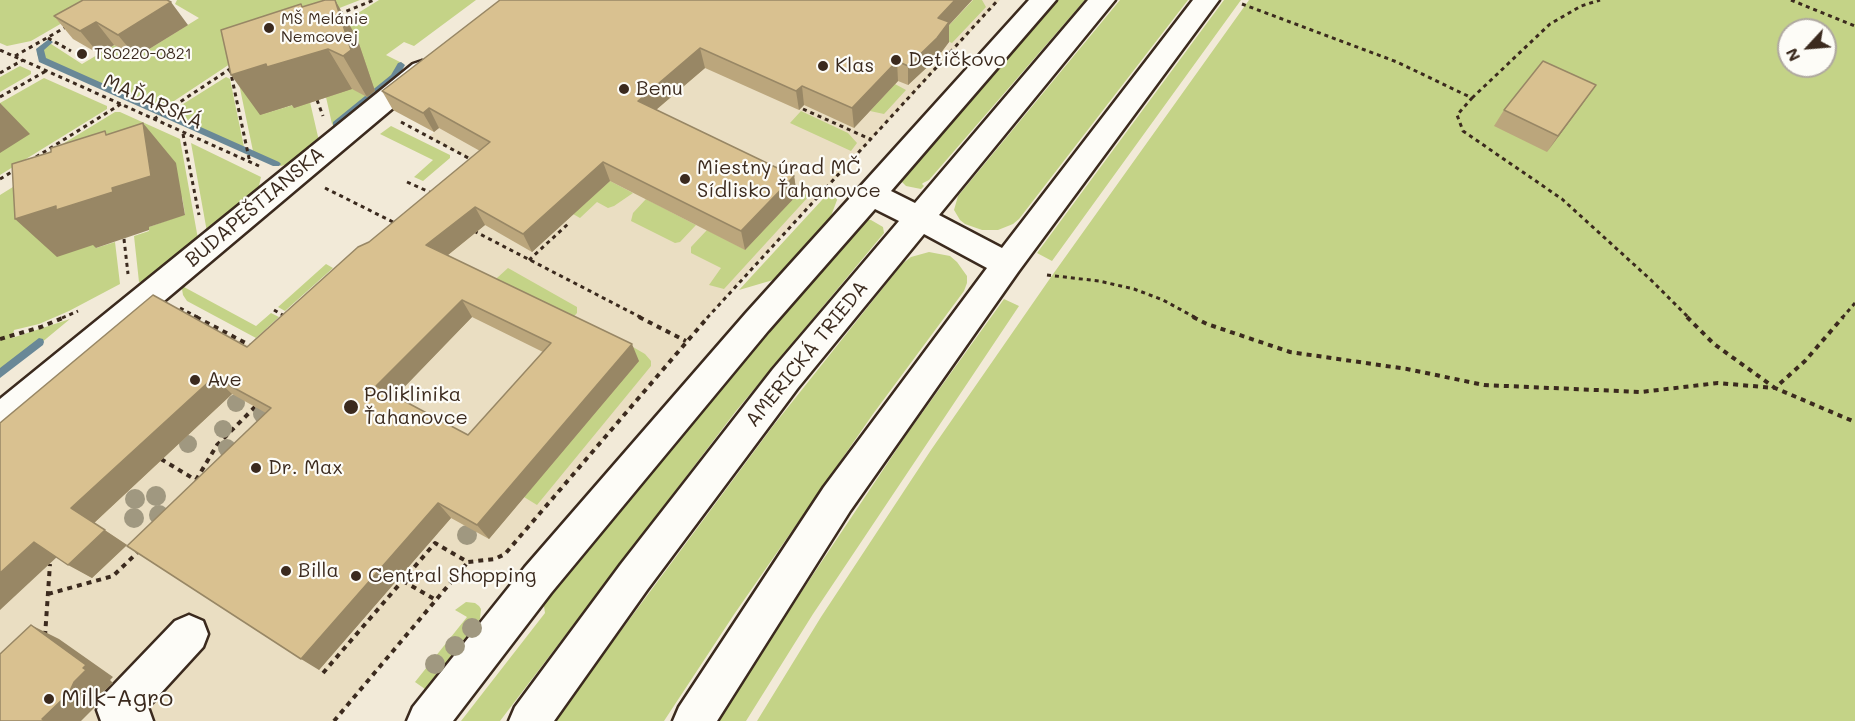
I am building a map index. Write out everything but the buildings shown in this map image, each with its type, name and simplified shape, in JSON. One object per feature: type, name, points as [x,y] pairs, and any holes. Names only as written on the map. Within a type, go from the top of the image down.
[{"type":"street","points":[[427,721],[538,580],[757,322],[1043,0]]},
{"type":"street","name":"AMERICKÁ TRIEDA","points":[[529,721],[634,577],[778,388],[1102,0]]},
{"type":"street","points":[[693,721],[837,499],[1007,264],[1206,0]]},
{"type":"street","name":"BUDAPEŠTIANSKA","points":[[0,419],[332,143],[442,55]]},
{"type":"street","points":[[870,193],[1007,264]]},
{"type":"street","points":[[133,721],[117,710],[189,634]]},
{"type":"path","points":[[338,14],[374,0]]},
{"type":"path","points":[[425,537],[468,562],[495,559],[505,554],[686,341],[996,0]]},
{"type":"path","points":[[1600,0],[1581,6],[1550,24],[1472,98],[1457,116],[1463,131],[1562,199],[1651,280],[1714,344],[1775,388],[1855,422]]},
{"type":"path","points":[[1791,0],[1855,26]]},
{"type":"path","points":[[1242,4],[1397,62],[1472,98]]},
{"type":"path","points":[[14,57],[74,22]]},
{"type":"path","points":[[48,37],[71,51]]},
{"type":"path","name":"MAĎARSKÁ","points":[[0,50],[250,164],[279,172],[296,173],[398,225],[390,233]]},
{"type":"path","points":[[0,73],[22,60]]},
{"type":"path","points":[[154,119],[239,63]]},
{"type":"path","points":[[230,69],[250,164]]},
{"type":"path","points":[[0,97],[46,71]]},
{"type":"path","points":[[28,162],[121,104]]},
{"type":"path","points":[[803,109],[870,139]]},
{"type":"path","points":[[183,133],[202,234],[200,252]]},
{"type":"path","points":[[422,133],[474,161],[466,168]]},
{"type":"path","points":[[0,179],[19,168]]},
{"type":"path","points":[[407,182],[434,194],[438,202]]},
{"type":"path","points":[[425,202],[442,188]]},
{"type":"path","points":[[529,260],[568,224]]},
{"type":"path","points":[[472,230],[686,341]]},
{"type":"path","points":[[1047,275],[1099,281],[1134,289],[1163,300],[1207,324],[1290,352],[1407,369],[1484,385],[1641,392],[1718,383],[1775,388],[1805,361],[1855,303]]},
{"type":"path","points":[[274,310],[294,321]]},
{"type":"path","points":[[0,339],[41,327],[71,314]]},
{"type":"path","points":[[217,328],[261,352]]},
{"type":"path","points":[[196,480],[217,445],[255,407]]},
{"type":"path","points":[[161,459],[208,487]]},
{"type":"path","points":[[48,594],[113,576],[147,543]]},
{"type":"path","points":[[323,674],[403,581],[417,561],[435,543]]},
{"type":"path","points":[[334,721],[468,562]]},
{"type":"path","points":[[38,643],[46,635],[50,564]]},
{"type":"path","points":[[403,581],[436,600]]},
{"type":"shaded area","points":[[602,0],[1000,0],[720,303],[514,545],[505,554],[495,559],[468,562],[334,721],[0,721],[0,529],[222,331],[261,352],[474,161],[428,137]]},
{"type":"green space","points":[[0,0],[83,0],[90,4],[88,8],[31,41],[7,46],[0,43]]},
{"type":"green space","points":[[177,0],[360,0],[319,16],[245,54],[156,113],[40,61],[37,54],[40,46],[48,42],[82,64],[114,45],[136,57],[199,18],[175,4]]},
{"type":"green space","points":[[379,0],[476,0],[414,46],[404,42],[386,55],[404,64],[397,77],[335,127],[332,124],[326,97],[339,93],[339,90],[260,115],[310,102],[319,141],[291,163],[281,166],[254,156],[237,74],[317,26],[358,13]]},
{"type":"green space","points":[[973,0],[982,0],[986,7],[952,43],[938,37]]},
{"type":"green space","points":[[1056,0],[1085,0],[929,180],[922,184],[924,186],[921,189],[906,186],[902,182],[902,176]]},
{"type":"green space","points":[[1120,0],[1188,0],[1019,219],[998,230],[982,230],[965,224],[954,210],[958,196]]},
{"type":"green space","points":[[1224,0],[1241,0],[1052,261],[1037,253]]},
{"type":"green space","points":[[1249,0],[1855,0],[1855,721],[757,721],[821,617],[931,450],[1051,277]]},
{"type":"green space","points":[[20,66],[31,71],[31,74],[0,92],[0,77]]},
{"type":"green space","points":[[226,77],[230,79],[245,152],[164,116]]},
{"type":"green space","points":[[44,78],[107,106],[107,109],[0,175],[0,103]]},
{"type":"green space","points":[[895,84],[906,90],[884,114],[870,111]]},
{"type":"green space","points":[[801,111],[848,133],[857,143],[851,151],[790,123]]},
{"type":"green space","points":[[115,112],[120,112],[180,139],[198,239],[147,281],[139,282],[134,236],[149,231],[149,227],[185,214],[182,197],[95,245],[96,248],[115,242],[120,284],[69,311],[39,324],[14,330],[12,338],[70,319],[0,377],[0,195],[21,182],[12,175]]},
{"type":"green space","points":[[646,118],[809,196],[724,289],[709,285],[721,268],[691,253],[691,247],[707,230],[746,250],[644,120]]},
{"type":"green space","points":[[391,126],[450,155],[450,158],[423,181],[414,177],[433,160],[380,134]]},
{"type":"green space","points":[[191,143],[261,177],[258,190],[207,232]]},
{"type":"green space","points":[[610,181],[633,193],[608,208],[597,202],[580,218],[573,214]]},
{"type":"green space","points":[[833,188],[837,200],[831,216],[773,280],[739,290]]},
{"type":"green space","points":[[646,199],[696,225],[680,242],[675,243],[631,221],[633,213]]},
{"type":"green space","points":[[871,220],[883,227],[884,233],[736,411],[500,721],[461,721],[545,613],[543,599],[650,459],[861,222]]},
{"type":"green space","points":[[929,252],[950,256],[957,262],[967,276],[964,291],[873,414],[735,613],[664,721],[554,721],[773,426],[902,264],[911,257]]},
{"type":"green space","points":[[326,264],[333,268],[285,311],[278,307]]},
{"type":"green space","points":[[508,268],[577,307],[577,313],[566,325],[487,287]]},
{"type":"green space","points":[[184,287],[256,326],[271,313],[279,317],[256,338],[187,301],[183,295]]},
{"type":"green space","points":[[1004,299],[1019,306],[813,614],[746,721],[719,721],[794,603],[907,434]]},
{"type":"green space","points":[[602,329],[645,354],[651,361],[651,366],[537,505],[524,497],[638,360],[592,338]]},
{"type":"green space","points":[[466,602],[479,606],[480,619],[425,689],[415,682],[467,617],[455,610]]},
{"type":"waterway","points":[[49,42],[40,49],[42,60],[276,164]]},
{"type":"waterway","points":[[336,124],[394,77],[401,65]]},
{"type":"waterway","points":[[0,374],[39,342]]},
{"type":"place","name":"MŠ Melánie Nemcovej","points":[[269,28]]},
{"type":"place","name":"TS0220-0821","points":[[82,54]]},
{"type":"place","name":"Detičkovo","points":[[896,60]]},
{"type":"place","name":"Klas","points":[[823,66]]},
{"type":"place","name":"Benu","points":[[624,89]]},
{"type":"place","name":"Miestny úrad MČ Sídlisko Ťahanovce","points":[[685,179]]},
{"type":"place","name":"Ave","points":[[195,380]]},
{"type":"place","name":"Poliklinika Ťahanovce","points":[[351,407]]},
{"type":"place","name":"Dr. Max","points":[[256,468]]},
{"type":"place","name":"Billa","points":[[286,571]]},
{"type":"place","name":"Central Shopping","points":[[356,576]]},
{"type":"place","name":"Milk-Agro","points":[[49,699]]}]
